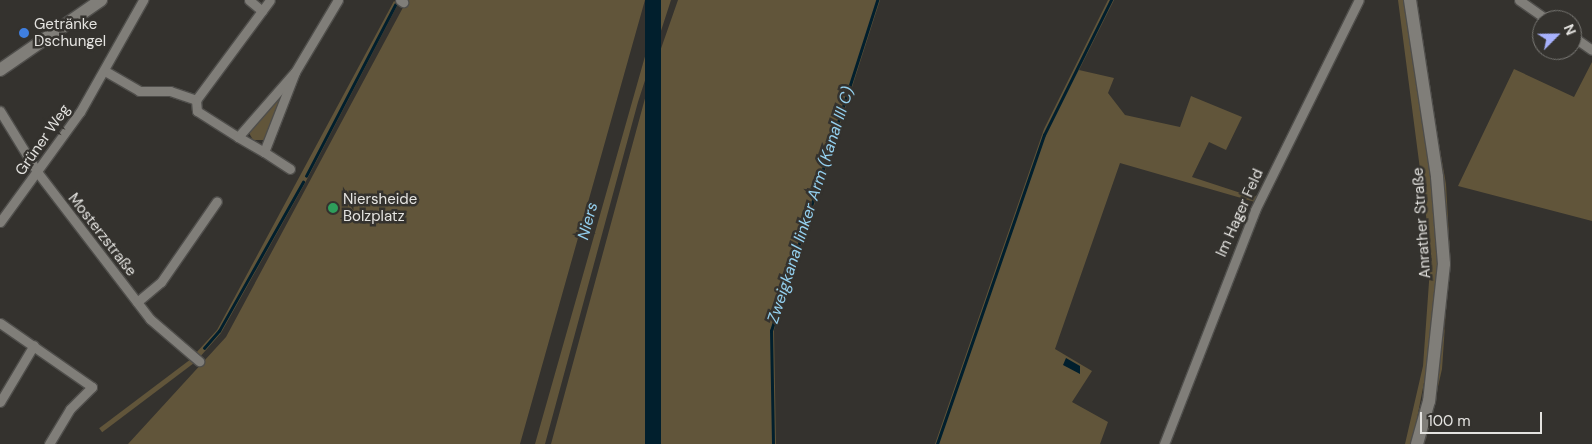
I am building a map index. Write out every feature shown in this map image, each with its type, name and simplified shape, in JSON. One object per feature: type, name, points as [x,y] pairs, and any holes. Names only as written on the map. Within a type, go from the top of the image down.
[{"type":"main road","points":[[0,70],[102,0]]},
{"type":"main road","name":"Anrather Straße","points":[[1410,0],[1437,177],[1444,264],[1439,335],[1417,444]]},
{"type":"street","name":"Grüner Weg","points":[[0,222],[38,173],[105,71],[143,0]]},
{"type":"street","points":[[249,0],[262,11]]},
{"type":"street","points":[[270,0],[196,100],[197,111],[290,168]]},
{"type":"street","points":[[264,152],[295,72],[338,0]]},
{"type":"street","name":"Im Hager Feld","points":[[1164,444],[1255,210],[1359,0]]},
{"type":"street","points":[[1519,0],[1534,10]]},
{"type":"street","points":[[105,71],[139,92],[170,91],[196,100]]},
{"type":"street","points":[[238,136],[295,72]]},
{"type":"street","name":"Mosterzstraße","points":[[0,111],[38,173],[150,319],[199,361]]},
{"type":"street","points":[[137,302],[161,282],[217,201]]},
{"type":"street","points":[[0,323],[92,387],[70,409],[48,444]]},
{"type":"street","points":[[0,402],[34,345]]},
{"type":"shaded area","points":[[407,0],[645,0],[520,444],[128,444],[226,337]]},
{"type":"shaded area","points":[[661,0],[671,0],[638,102],[545,444],[535,444]]},
{"type":"shaded area","points":[[678,0],[880,0],[774,330],[776,444],[551,444],[650,80]]},
{"type":"shaded area","points":[[1108,0],[1114,0],[1079,70],[1114,78],[1108,93],[1125,115],[1180,127],[1191,96],[1242,117],[1226,150],[1209,142],[1192,177],[1253,197],[1258,195],[1255,202],[1120,163],[1055,349],[1092,371],[1072,402],[1108,422],[1100,444],[935,444],[1044,129]]},
{"type":"shaded area","points":[[1398,0],[1406,0],[1431,160],[1439,265],[1437,316],[1412,444],[1405,444],[1423,366],[1431,254]]},
{"type":"shaded area","points":[[1414,0],[1446,184],[1450,254],[1442,369],[1425,444],[1445,325],[1446,286]]},
{"type":"shaded area","points":[[394,1],[398,4],[304,185],[221,333],[199,358],[195,354],[217,330]]},
{"type":"shaded area","points":[[1592,62],[1592,221],[1458,186],[1514,69],[1574,97]]},
{"type":"shaded area","points":[[287,81],[266,140],[253,140],[248,131]]},
{"type":"shaded area","points":[[191,359],[194,363],[102,432],[99,428]]},
{"type":"water","points":[[645,0],[661,0],[661,444],[645,444]]},
{"type":"water","points":[[1066,358],[1080,366],[1080,374],[1063,365]]},
{"type":"waterway","name":"Zweigkanal linker Arm (Kanal III C)","points":[[773,444],[771,331],[877,0]]},
{"type":"waterway","points":[[937,444],[1044,135],[1111,0]]},
{"type":"waterway","points":[[306,176],[395,5]]},
{"type":"waterway","points":[[204,348],[219,331],[303,182]]},
{"type":"place","name":"Getränke Dschungel","points":[[24,33]]},
{"type":"place","name":"Niersheide Bolzplatz","points":[[333,208]]},
{"type":"water label","name":"Niers","points":[[588,221]]}]
